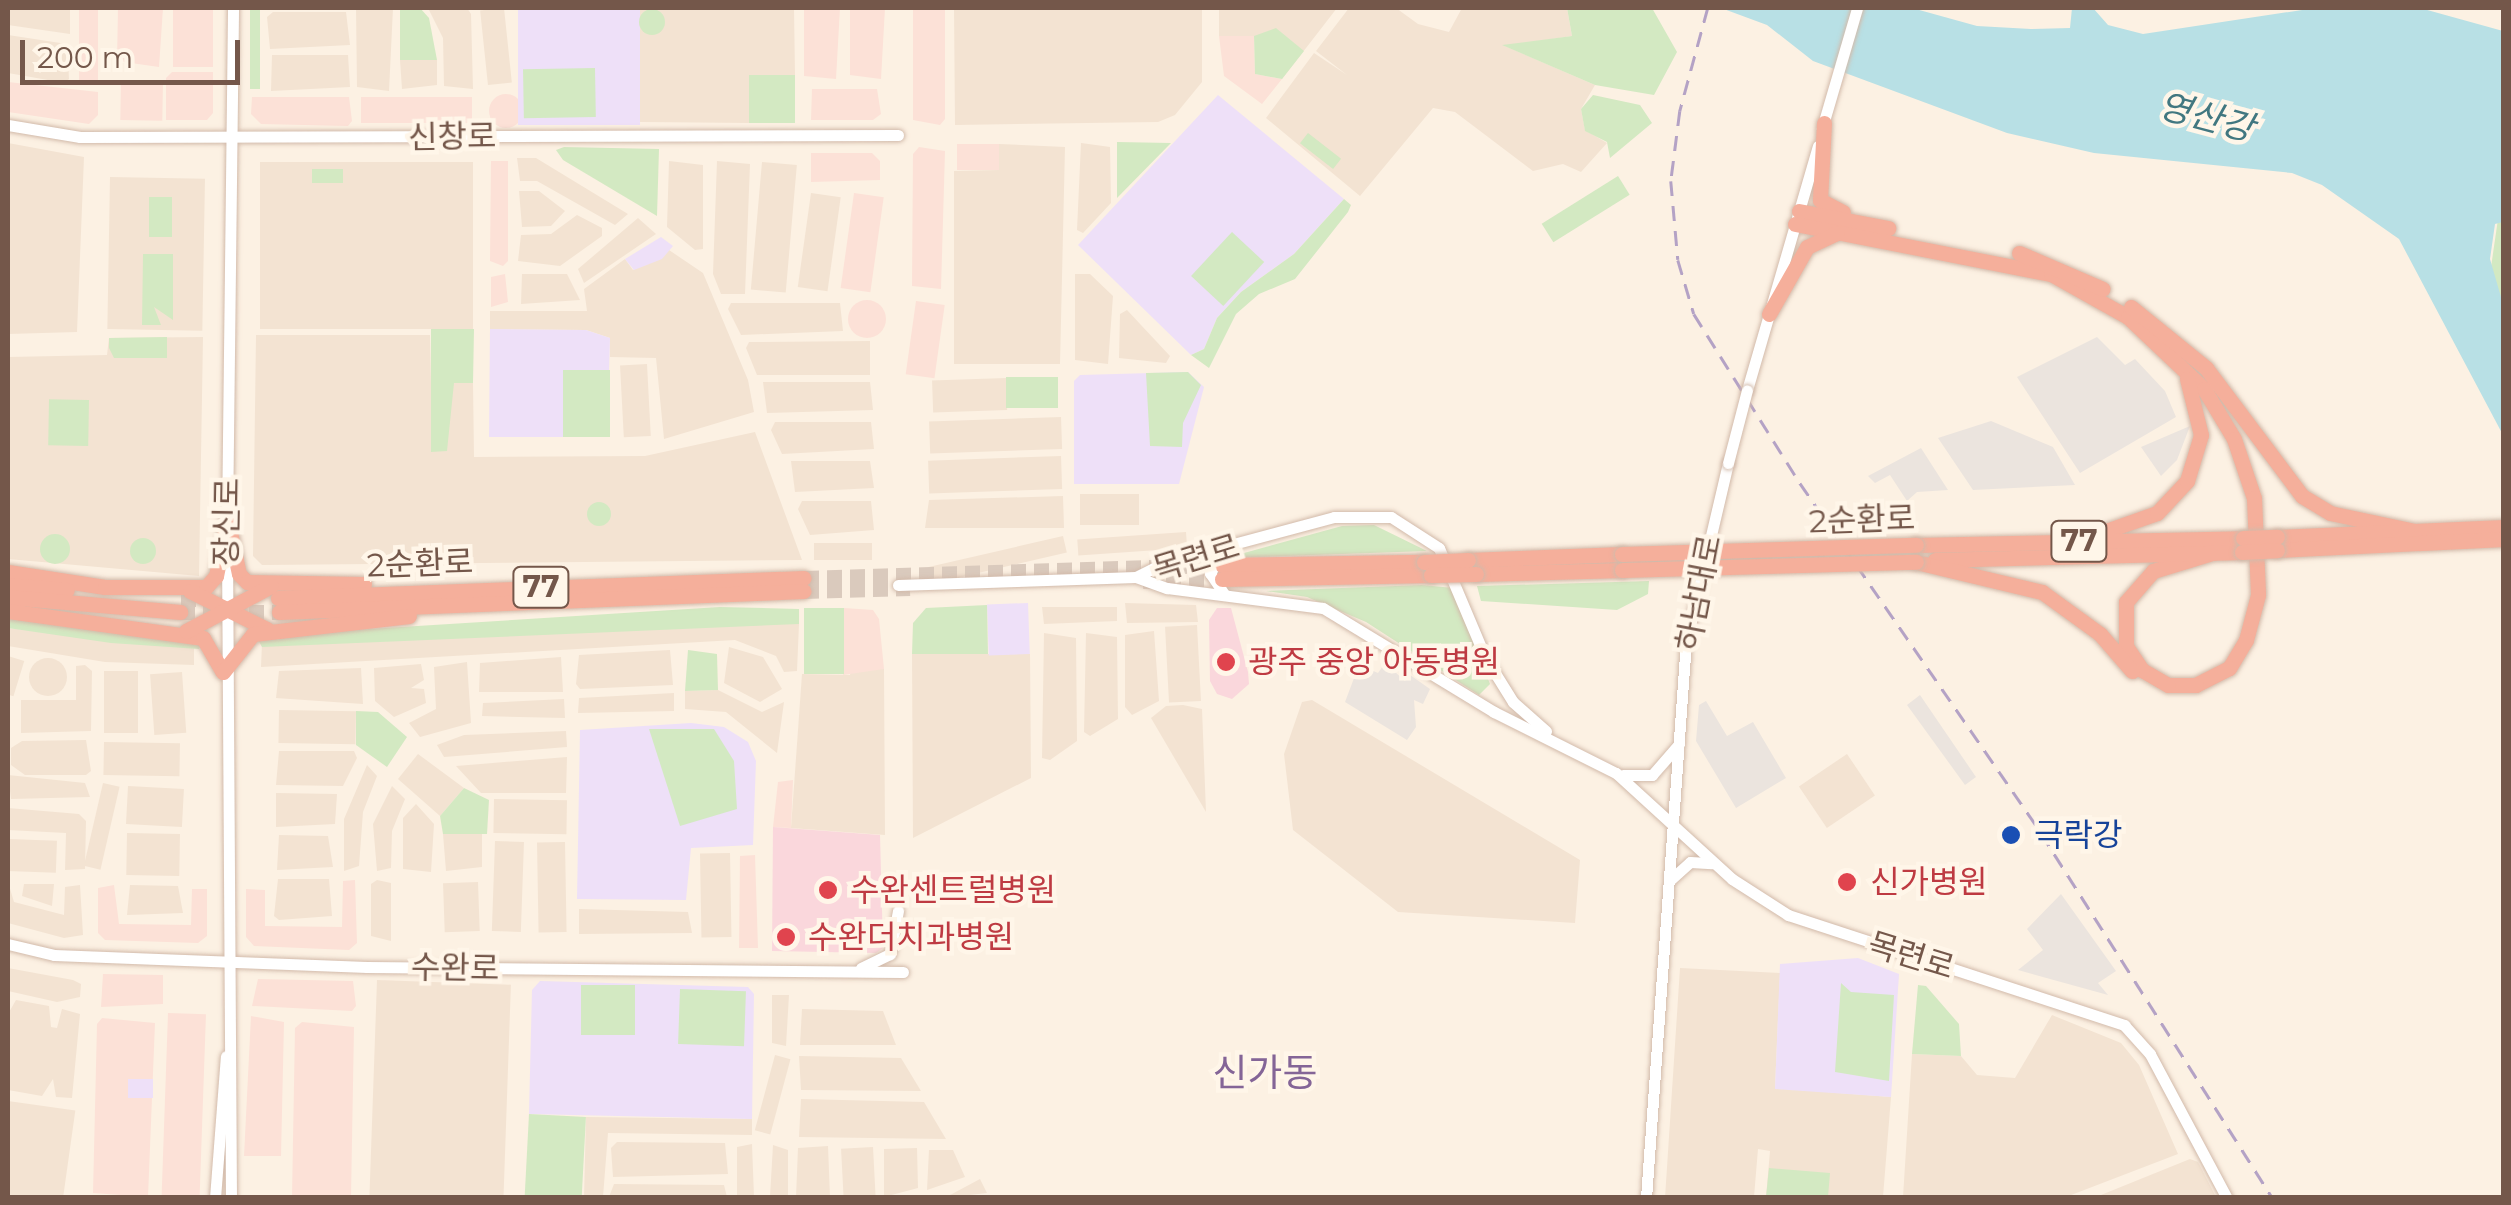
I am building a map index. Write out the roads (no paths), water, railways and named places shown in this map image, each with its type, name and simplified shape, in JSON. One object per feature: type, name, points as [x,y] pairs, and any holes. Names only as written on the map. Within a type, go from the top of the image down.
[{"type":"highway","points":[[1824,123],[1820,200],[1864,228],[2051,274],[2093,294],[2165,348],[2204,389],[2244,460],[2260,565],[2246,640],[2229,668],[2196,685],[2168,685],[2142,670],[2126,646],[2126,602],[2153,571],[2216,552]]},
{"type":"highway","points":[[1797,218],[2041,259],[2096,284],[2158,327],[2227,393],[2292,488],[2358,532],[2504,527]]},
{"type":"highway","points":[[1769,314],[1816,240],[1864,228]]},
{"type":"highway","points":[[1916,554],[2042,592],[2160,690],[2194,692],[2233,675],[2252,642],[2263,601],[2262,504],[2227,414],[2158,327]]},
{"type":"highway","points":[[2040,542],[2141,523],[2169,504],[2187,480],[2199,450],[2200,417],[2190,383],[2165,348]]},
{"type":"highway","points":[[228,518],[242,578],[277,598]]},
{"type":"highway","points":[[8,597],[182,600],[213,582],[228,518]]},
{"type":"highway","name":"2순환로","points":[[1916,554],[2040,542],[2242,545],[2358,532],[2504,539]]},
{"type":"highway","name":"2순환로","points":[[1223,572],[1916,554],[2216,552],[2242,545]]},
{"type":"highway","points":[[8,572],[182,600],[226,610],[272,630]]},
{"type":"highway","name":"2순환로","points":[[687,581],[804,585],[673,596],[277,598],[687,581]]},
{"type":"highway","points":[[8,585],[182,600],[200,606],[198,617],[177,633]]},
{"type":"highway","points":[[223,672],[243,640],[272,630],[673,596]]},
{"type":"highway","points":[[177,633],[198,630],[226,610],[277,598]]},
{"type":"highway","points":[[272,630],[254,611],[277,598]]},
{"type":"highway","points":[[8,611],[207,640],[223,672]]},
{"type":"main road","name":"장신로","points":[[232,1198],[223,672],[236,139],[233,8]]},
{"type":"main road","name":"하남대로","points":[[1646,1198],[1690,611],[1747,390],[1857,8]]},
{"type":"main road","name":"신창로","points":[[8,125],[80,137],[236,139],[898,135]]},
{"type":"main road","name":"목련로","points":[[898,585],[1223,572],[1362,513],[1418,529],[1450,567],[1485,657],[1514,702],[1553,737]]},
{"type":"main road","name":"목련로","points":[[1136,578],[1166,562],[1223,572],[1322,608],[1494,712],[1553,737],[1616,773],[1713,863],[1788,914],[2124,1025],[2150,1054],[2227,1198]]},
{"type":"main road","points":[[1616,773],[1652,775],[1679,744]]},
{"type":"main road","points":[[1669,881],[1690,862],[1713,863]]},
{"type":"main road","points":[[852,971],[887,957],[898,911]]},
{"type":"main road","name":"수완로","points":[[8,944],[54,955],[903,972]]},
{"type":"main road","name":"장신로","points":[[215,1198],[228,1037]]},
{"type":"water","name":"영산강","points":[[1721,8],[1912,8],[1977,26],[2031,29],[2070,28],[2072,8],[2093,8],[2108,25],[2143,34],[2315,8],[2420,8],[2503,31],[2503,222],[2495,224],[2490,259],[2503,304],[2503,435],[2399,239],[2322,185],[2292,173],[2094,153],[2007,133],[1813,61],[1767,25]]},
{"type":"tunnel","points":[[804,578],[1222,565]]},
{"type":"tunnel","points":[[1143,581],[1222,579]]},
{"type":"tunnel","points":[[804,591],[910,588]]},
{"type":"tunnel","points":[[181,599],[209,599]]},
{"type":"tunnel","points":[[180,612],[279,612]]},
{"type":"railway","points":[[1708,8],[1680,111],[1671,181],[1678,260],[1694,314],[1800,483],[2041,833],[2273,1198]]},
{"type":"place","name":"광주 중앙 아동병원","points":[[1226,662]]},
{"type":"place","name":"극락강","points":[[2011,835]]},
{"type":"place","name":"신가병원","points":[[1847,882]]},
{"type":"place","name":"수완센트럴병원","points":[[828,890]]},
{"type":"place","name":"수완더치과병원","points":[[786,937]]},
{"type":"district","name":"신가동","points":[[1265,1073]]}]
